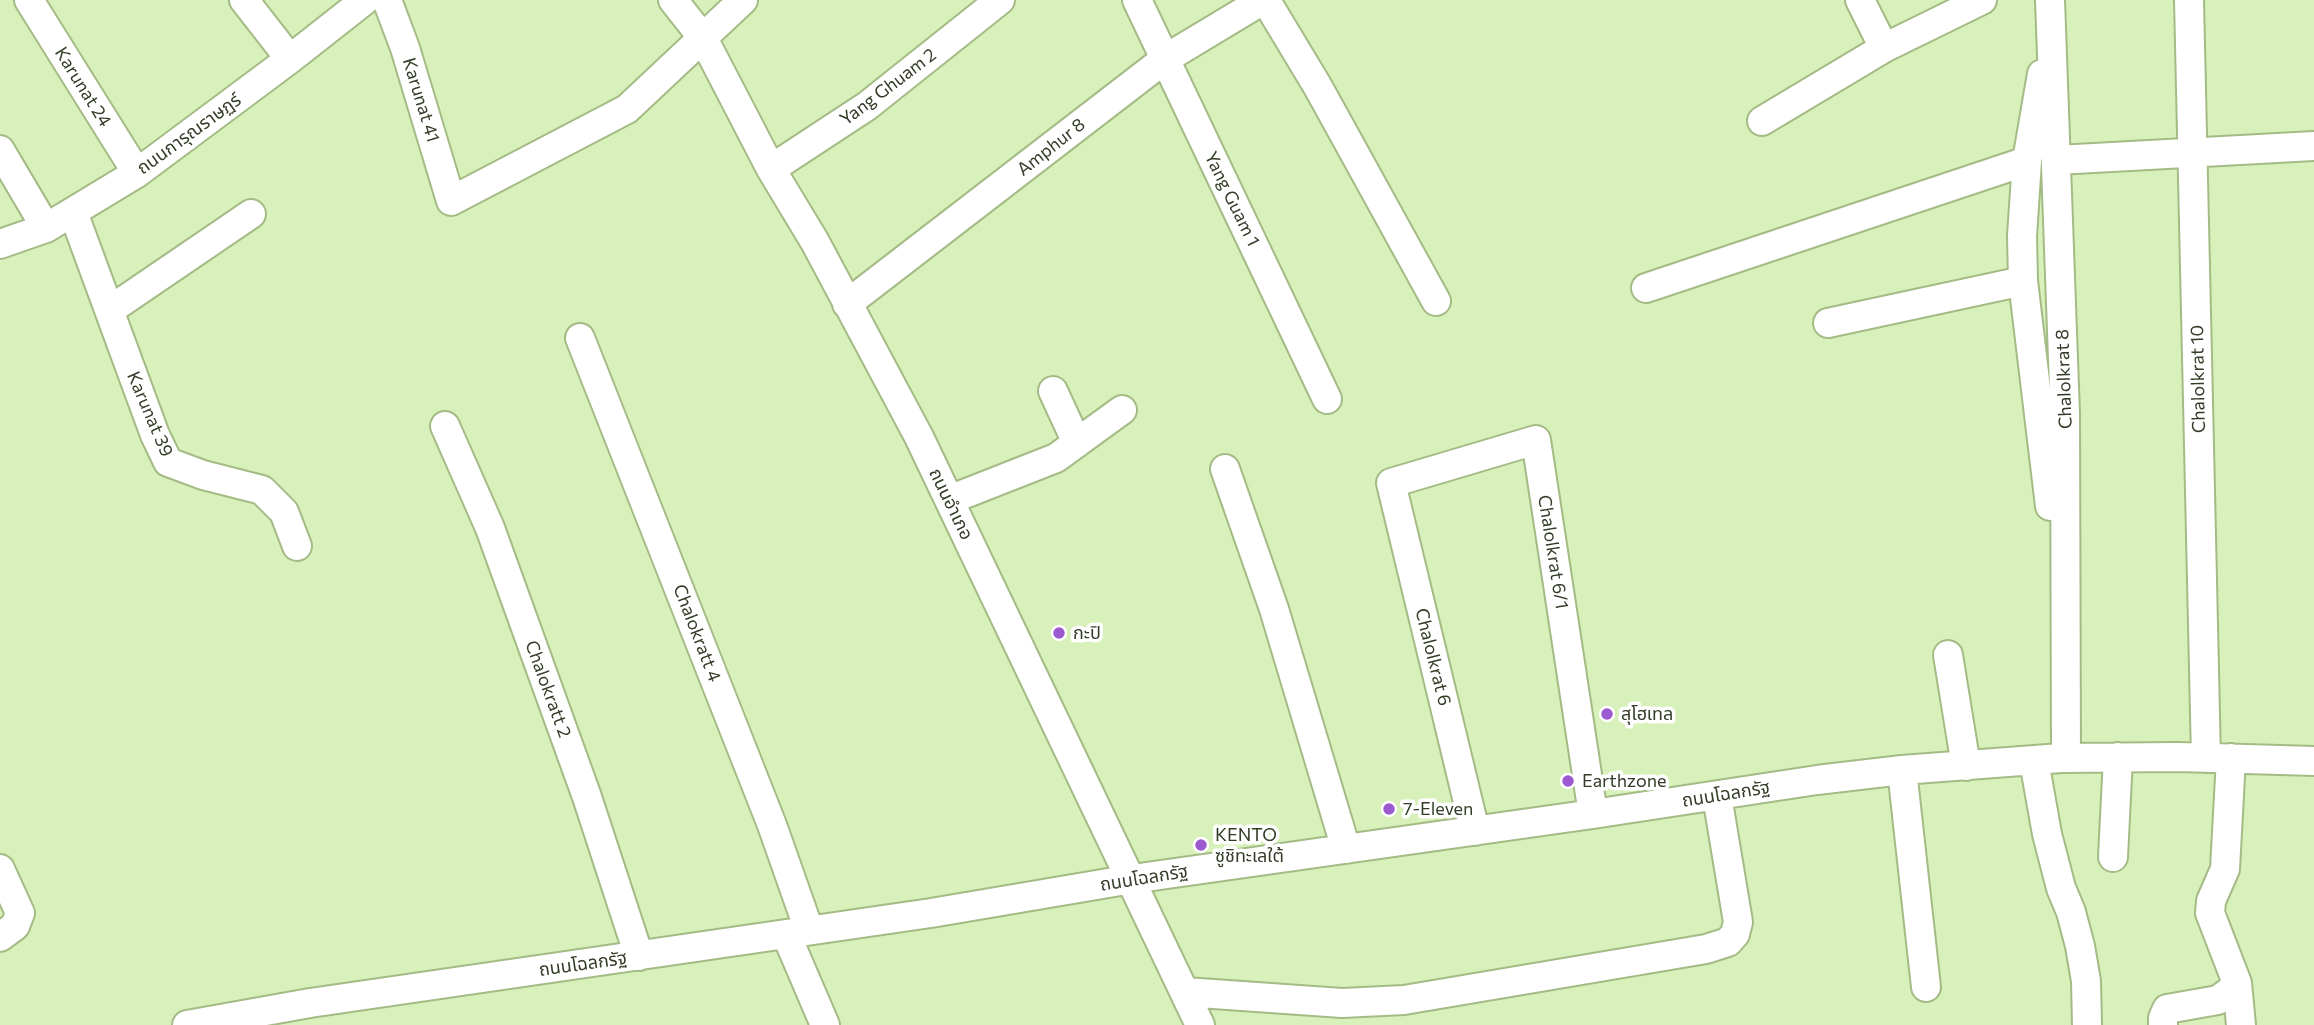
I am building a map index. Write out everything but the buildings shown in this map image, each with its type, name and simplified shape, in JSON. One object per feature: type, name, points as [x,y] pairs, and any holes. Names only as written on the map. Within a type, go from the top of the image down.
[{"type":"street","name":"Karunat 24","points":[[29,0],[137,173]]},
{"type":"street","points":[[244,0],[290,59]]},
{"type":"street","name":"ถนนการุณราษฏร์","points":[[0,244],[46,228],[137,173],[365,0]]},
{"type":"street","name":"Karunat 41","points":[[387,0],[405,48],[451,201],[626,109],[703,38]]},
{"type":"street","name":"ถนนอำเภอ","points":[[673,0],[703,38],[771,169],[848,304],[919,437],[1200,1025]]},
{"type":"street","points":[[703,38],[743,0]]},
{"type":"street","name":"Yang Ghuam 2","points":[[771,169],[867,106],[1000,0]]},
{"type":"street","name":"Yang Guam 1","points":[[1137,0],[1327,398]]},
{"type":"street","points":[[1860,0],[1884,48]]},
{"type":"street","points":[[1762,121],[1884,48],[1982,0]]},
{"type":"street","name":"Chalolkrat 8","points":[[2050,0],[2065,414],[2066,758]]},
{"type":"street","name":"Chalolkrat 10","points":[[2189,0],[2191,150],[2225,869],[2211,901],[2210,913],[2237,983],[2242,1025]]},
{"type":"street","name":"Amphur 8","points":[[848,304],[1165,59],[1248,7],[1262,3],[1271,9],[1318,87],[1436,301]]},
{"type":"street","points":[[2050,41],[2037,93],[2026,161],[2022,281],[2051,511],[2066,568]]},
{"type":"street","points":[[2057,160],[2191,150],[2314,146]]},
{"type":"street","points":[[0,150],[46,228]]},
{"type":"street","points":[[1646,288],[2026,161]]},
{"type":"street","name":"Karunat 39","points":[[73,212],[167,462],[203,475],[262,490],[284,512],[298,546]]},
{"type":"street","points":[[110,310],[251,214]]},
{"type":"street","points":[[1828,323],[2022,281]]},
{"type":"street","name":"Chalokratt 4","points":[[580,338],[772,825],[798,932],[825,1025]]},
{"type":"street","points":[[1053,391],[1077,443]]},
{"type":"street","points":[[949,500],[1056,458],[1122,411]]},
{"type":"street","name":"Chalokratt 2","points":[[445,426],[490,528],[587,797],[639,956]]},
{"type":"street","name":"Chalolkrat 6/1","points":[[1391,483],[1536,440],[1593,814]]},
{"type":"street","points":[[1224,469],[1274,610],[1346,849]]},
{"type":"street","name":"Chalolkrat 6","points":[[1391,483],[1475,831]]},
{"type":"street","points":[[1948,655],[1966,766]]},
{"type":"street","points":[[2113,858],[2118,757]]},
{"type":"street","name":"ถนนโฉลกรัฐ","points":[[187,1025],[286,1017],[324,1001],[931,913],[1132,879],[1818,780],[1902,770],[2066,758],[2314,761]]},
{"type":"street","points":[[2034,761],[2047,834],[2080,946],[2086,981],[2087,1025]]},
{"type":"street","points":[[1902,770],[1926,987]]},
{"type":"street","points":[[1185,992],[1342,1003],[1395,1001],[1706,949],[1728,942],[1735,934],[1738,922],[1717,796]]},
{"type":"street","points":[[0,869],[20,913],[15,926],[0,937]]},
{"type":"street","points":[[2163,1025],[2167,1009],[2218,1000],[2237,983]]},
{"type":"place","name":"กะปิ","points":[[1059,633]]},
{"type":"place","name":"สุโฮเทล","points":[[1607,714]]},
{"type":"place","name":"Earthzone","points":[[1568,781]]},
{"type":"place","name":"7-Eleven","points":[[1389,809]]},
{"type":"place","name":"KENTO ซูชิทะเลใต้","points":[[1201,845]]}]
